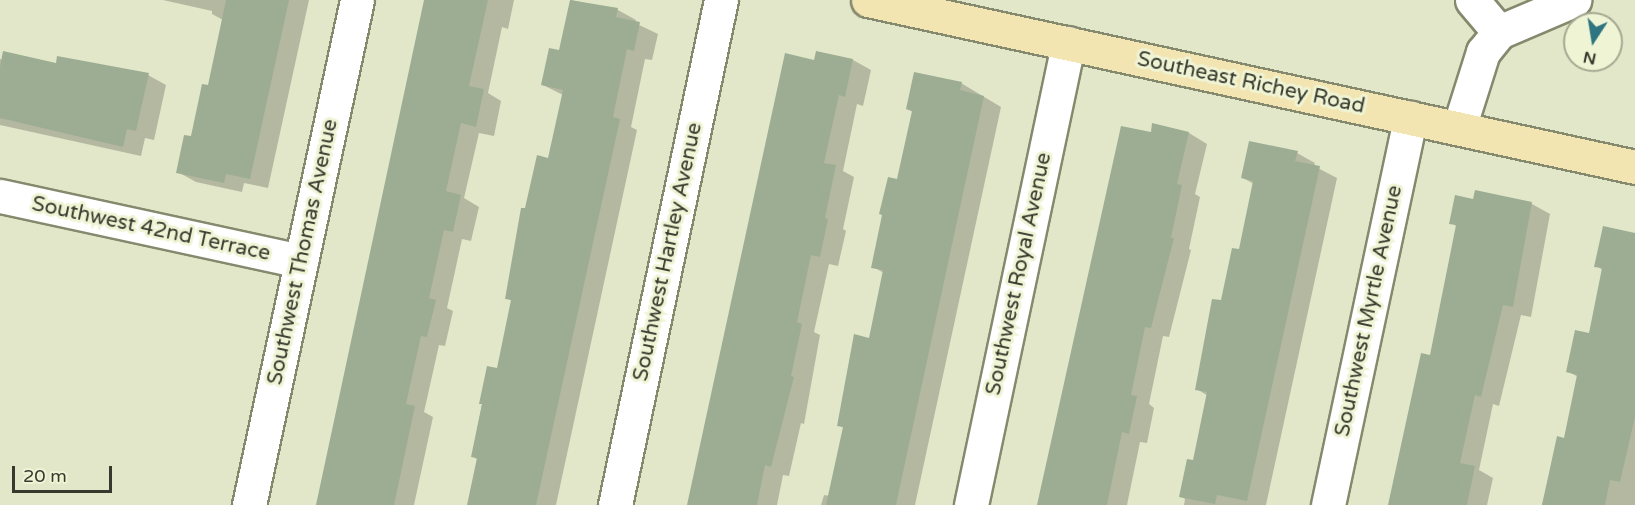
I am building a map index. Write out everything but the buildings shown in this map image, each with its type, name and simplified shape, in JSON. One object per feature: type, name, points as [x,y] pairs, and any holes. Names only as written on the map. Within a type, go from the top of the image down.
[{"type":"main road","name":"Southeast Richey Road","points":[[868,0],[1635,167]]},
{"type":"street","name":"Southwest Thomas Avenue","points":[[249,505],[357,0]]},
{"type":"street","name":"Southwest Hartley Avenue","points":[[615,505],[721,0]]},
{"type":"street","points":[[1472,0],[1499,32]]},
{"type":"street","points":[[1459,128],[1483,52],[1499,32],[1574,0]]},
{"type":"street","name":"Southwest Royal Avenue","points":[[971,505],[1068,43]]},
{"type":"street","name":"Southwest Myrtle Avenue","points":[[1328,505],[1410,118]]},
{"type":"street","name":"Southwest 42nd Terrace","points":[[0,196],[301,261]]}]
